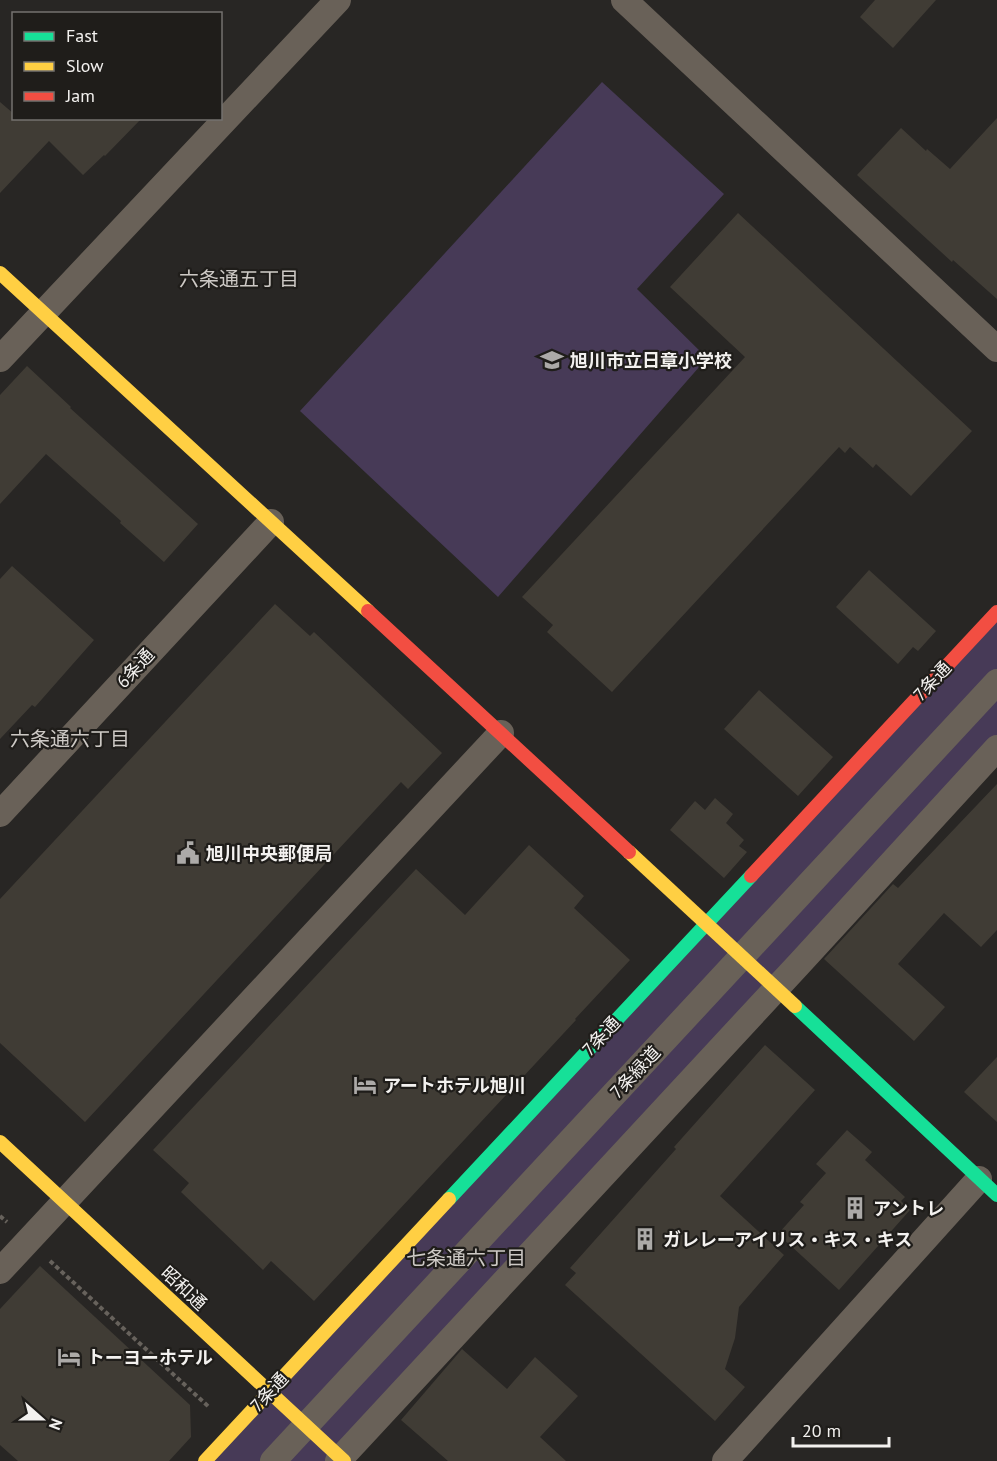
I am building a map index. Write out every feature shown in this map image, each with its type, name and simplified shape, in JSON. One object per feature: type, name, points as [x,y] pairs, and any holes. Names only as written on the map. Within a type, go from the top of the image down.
[{"type":"main road","points":[[0,273],[501,733],[988,1187]]},
{"type":"main road","name":"7条通","points":[[205,1461],[997,612]]},
{"type":"main road","name":"昭和通","points":[[0,1142],[341,1460]]},
{"type":"street","points":[[0,359],[338,0]]},
{"type":"street","points":[[624,0],[997,349]]},
{"type":"street","name":"6条通","points":[[0,814],[271,522]]},
{"type":"street","name":"7条緑道","points":[[273,1461],[997,682]]},
{"type":"street","points":[[0,1271],[501,733]]},
{"type":"street","points":[[341,1460],[997,748]]},
{"type":"street","points":[[725,1461],[988,1187]]},
{"type":"path","points":[[0,1216],[234,1430]]},
{"type":"shaded area","points":[[602,82],[724,194],[637,289],[707,358],[498,597],[300,411]]},
{"type":"shaded area","points":[[997,612],[997,748],[344,1461],[205,1461]]},
{"type":"building","points":[[875,0],[936,0],[893,48],[860,17]]},
{"type":"building","points":[[0,102],[12,112],[12,120],[140,120],[83,175],[49,141],[0,193]]},
{"type":"building","points":[[997,118],[997,299],[953,260],[952,262],[857,175],[901,128],[950,169]]},
{"type":"building","points":[[738,213],[972,431],[911,496],[876,464],[873,468],[850,447],[845,453],[839,447],[612,692],[547,632],[553,625],[522,597],[745,357],[670,287]]},
{"type":"building","points":[[27,366],[198,524],[164,562],[46,454],[0,504],[0,395]]},
{"type":"building","points":[[12,566],[94,640],[35,707],[32,705],[0,739],[0,579]]},
{"type":"building","points":[[869,570],[936,631],[918,651],[913,647],[898,664],[836,607]]},
{"type":"building","name":"旭川中央郵便局","points":[[275,604],[310,636],[314,632],[442,753],[408,789],[401,782],[85,1122],[0,1043],[0,899]]},
{"type":"building","points":[[759,690],[833,757],[798,796],[724,729]]},
{"type":"building","points":[[997,784],[997,930],[981,947],[944,913],[898,964],[945,1007],[914,1041],[824,959],[893,884],[898,888]]},
{"type":"building","points":[[715,798],[733,814],[726,823],[744,840],[739,846],[747,852],[724,878],[670,830],[695,801],[705,810]]},
{"type":"building","name":"アートホテル旭川","points":[[529,845],[584,896],[574,908],[630,960],[314,1301],[271,1261],[263,1270],[181,1192],[189,1183],[153,1150],[416,869],[465,915]]},
{"type":"building","points":[[765,1045],[815,1090],[720,1196],[784,1255],[739,1307],[735,1338],[725,1369],[745,1387],[715,1421],[565,1285],[576,1273],[570,1268]]},
{"type":"building","points":[[997,1057],[997,1122],[964,1092]]},
{"type":"building","points":[[847,1130],[872,1152],[865,1160],[905,1197],[901,1201],[910,1210],[839,1290],[778,1234],[804,1205],[800,1202],[826,1173],[816,1164]]},
{"type":"building","name":"トーヨーホテル","points":[[40,1266],[190,1405],[191,1437],[169,1461],[18,1461],[0,1445],[0,1309]]},
{"type":"building","points":[[462,1349],[507,1389],[535,1357],[578,1396],[540,1437],[566,1461],[448,1461],[401,1420]]},
{"type":"traffic: fast","points":[[449,1199],[751,876]]},
{"type":"traffic: fast","points":[[795,1006],[997,1195]]},
{"type":"traffic: slow","points":[[0,273],[368,611]]},
{"type":"traffic: slow","points":[[629,852],[795,1006]]},
{"type":"traffic: slow","points":[[0,1142],[344,1461]]},
{"type":"traffic: slow","points":[[205,1461],[449,1199]]},
{"type":"traffic: jam","points":[[368,611],[629,852]]},
{"type":"traffic: jam","points":[[751,876],[997,612]]},
{"type":"place","name":"旭川市立日章小学校","points":[[552,360]]},
{"type":"place","name":"旭川中央郵便局","points":[[188,853]]},
{"type":"place","name":"アートホテル旭川","points":[[365,1085]]},
{"type":"place","name":"アントレ","points":[[855,1208]]},
{"type":"place","name":"ガレレーアイリス・キス・キス","points":[[645,1239]]},
{"type":"place","name":"トーヨーホテル","points":[[69,1357]]},
{"type":"district","name":"六条通五丁目","points":[[239,279]]},
{"type":"district","name":"六条通六丁目","points":[[70,739]]},
{"type":"district","name":"七条通六丁目","points":[[466,1258]]}]
